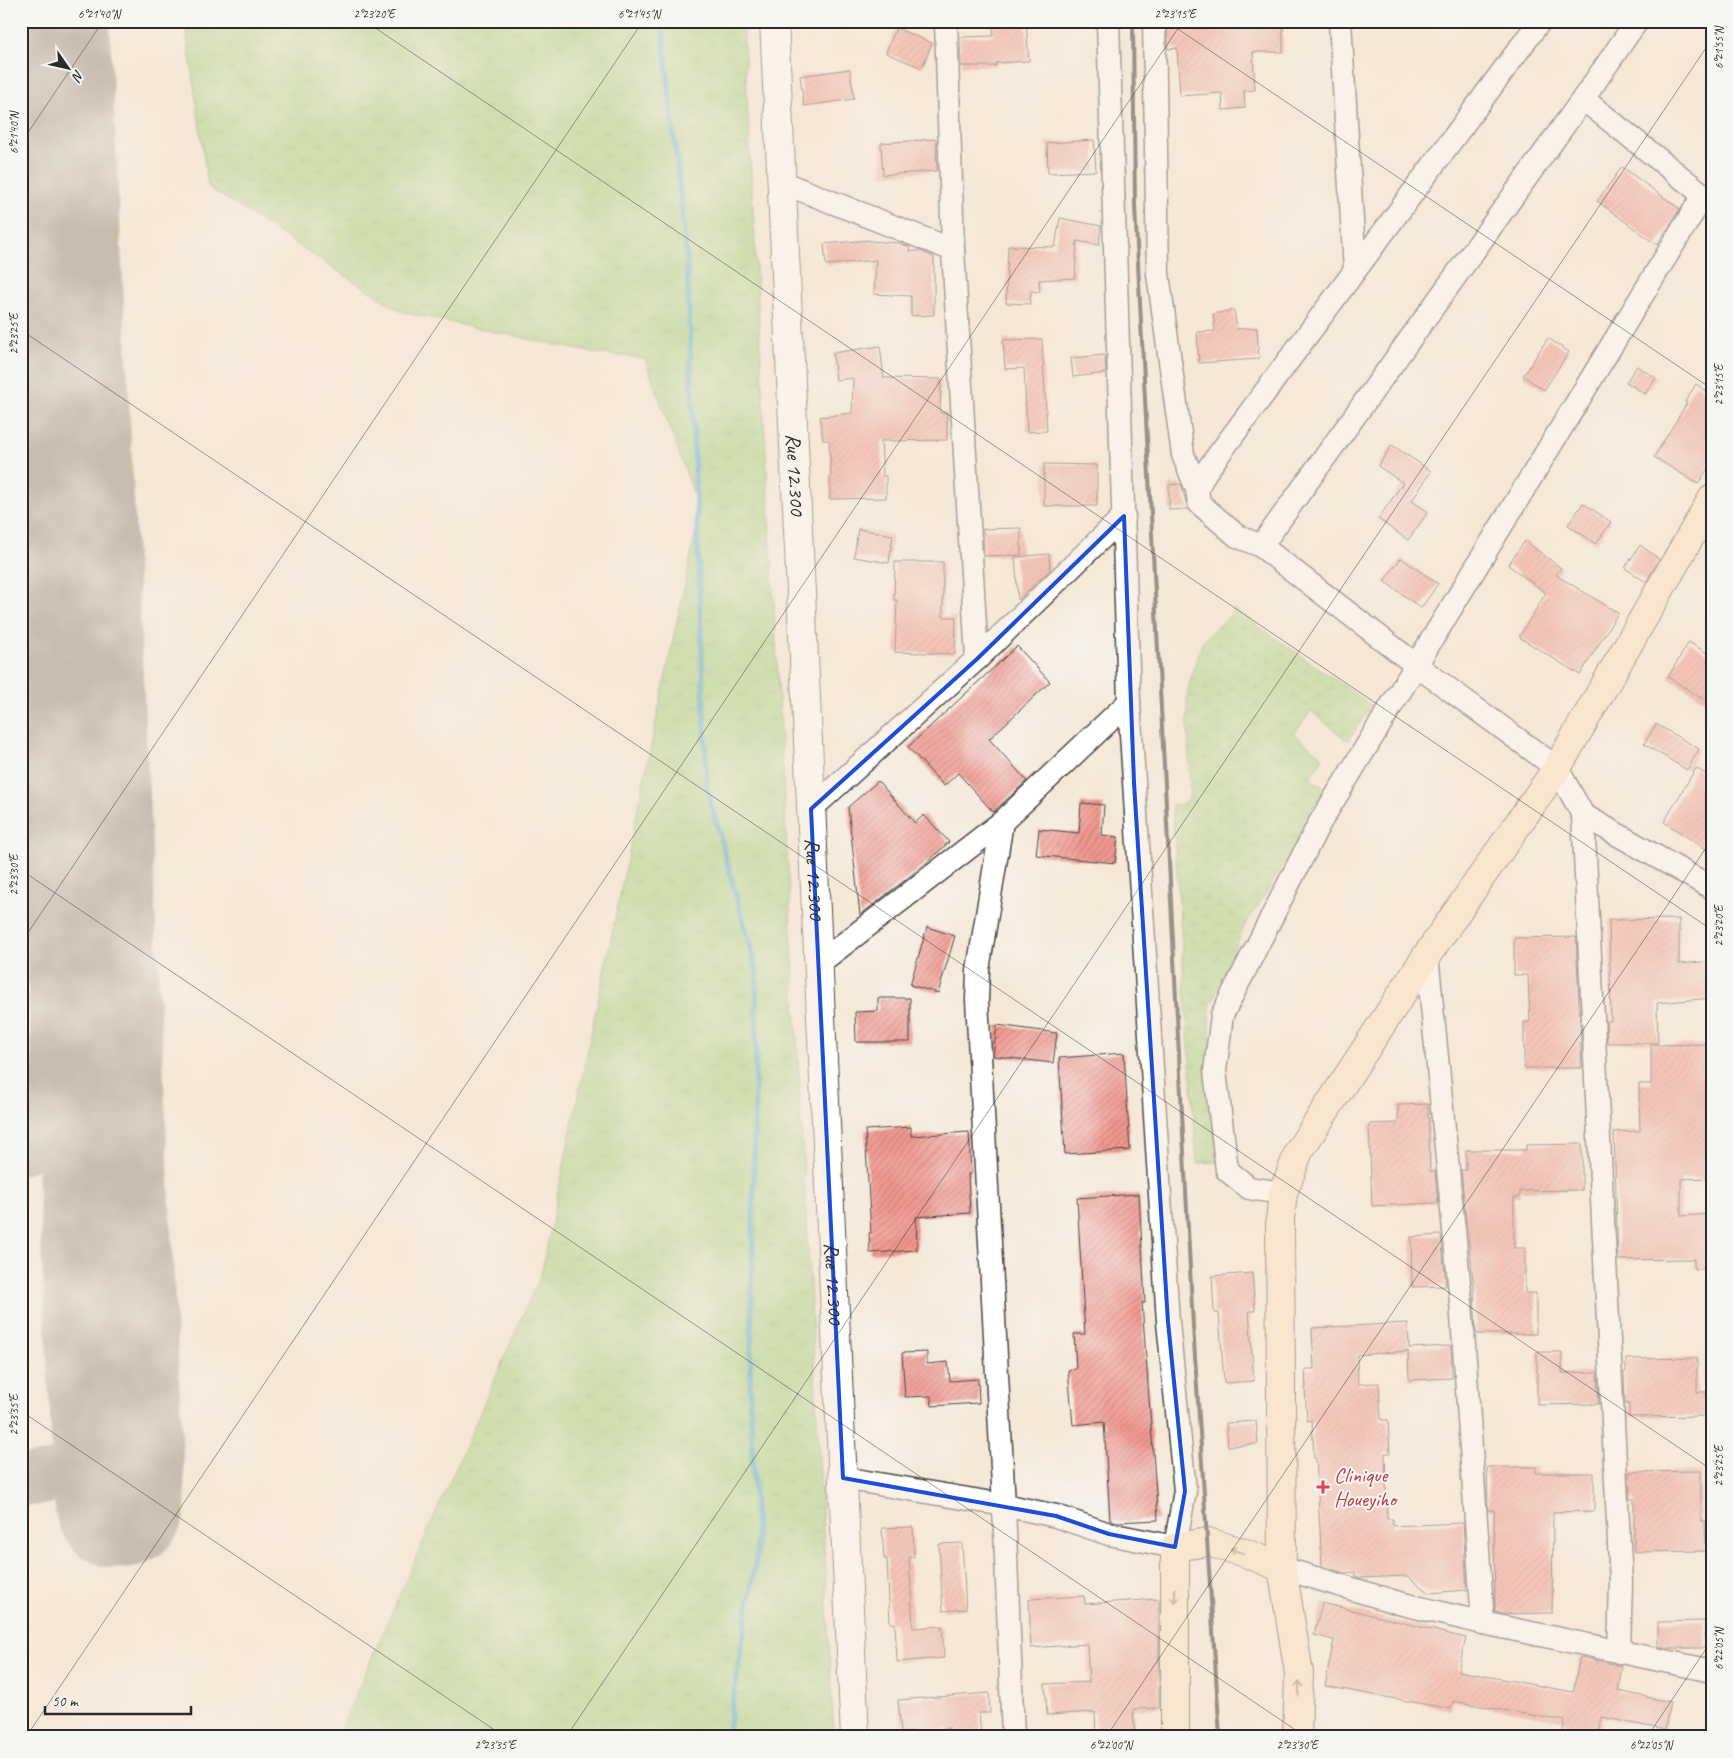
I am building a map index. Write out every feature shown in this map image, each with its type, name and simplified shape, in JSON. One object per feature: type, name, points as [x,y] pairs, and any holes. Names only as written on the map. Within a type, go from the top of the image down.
[{"type":"main road","points":[[1297,1737],[1299,1673],[1282,1568],[1280,1220],[1283,1193],[1299,1151],[1427,955],[1557,768],[1712,499]]},
{"type":"main road","points":[[1175,1737],[1176,1547],[1208,1542],[1248,1554],[1282,1568]]},
{"type":"street","name":"Rue 12.300","points":[[774,21],[855,1737]]},
{"type":"street","points":[[946,21],[953,250],[977,659]]},
{"type":"street","points":[[843,1478],[1004,1505],[1056,1516],[1109,1534],[1176,1547],[1185,1491],[1168,1322],[1129,702],[1108,21]]},
{"type":"street","points":[[1154,21],[1158,274],[1183,455],[1197,489],[1199,503],[1237,536],[1261,546],[1416,665],[1557,768],[1583,815],[1621,1583],[1619,1652]]},
{"type":"street","points":[[1340,21],[1355,270]]},
{"type":"street","points":[[1197,489],[1205,473],[1540,21]]},
{"type":"street","points":[[1261,546],[1583,99],[1637,21]]},
{"type":"street","points":[[1283,1193],[1249,1188],[1227,1170],[1215,1071],[1222,1015],[1319,824],[1416,665],[1708,199],[1583,99]]},
{"type":"street","points":[[781,182],[953,250]]},
{"type":"street","points":[[811,809],[977,659],[1124,516]]},
{"type":"street","points":[[818,964],[1002,822],[1129,702]]},
{"type":"street","points":[[1583,815],[1710,884]]},
{"type":"street","points":[[1002,822],[978,970],[978,1000],[1014,1737]]},
{"type":"street","points":[[1427,955],[1461,1302],[1483,1624]]},
{"type":"street","points":[[1282,1568],[1399,1603],[1483,1624],[1712,1671]]},
{"type":"highlighted area","points":[[1124,516],[1134,783],[1168,1322],[1185,1491],[1175,1547],[1109,1534],[1056,1516],[843,1478],[811,809],[977,659]]},
{"type":"green space","points":[[185,21],[743,21],[834,1737],[337,1737],[541,1274],[700,511],[645,359],[589,352],[402,312],[208,187]]},
{"type":"green space","points":[[1234,609],[1371,705],[1348,741],[1311,711],[1294,734],[1323,757],[1310,779],[1326,789],[1309,813],[1315,818],[1244,927],[1210,1007],[1211,1104],[1219,1162],[1197,1163],[1172,804],[1180,805],[1188,801],[1190,794],[1187,695],[1190,680],[1202,643],[1214,629],[1227,619]]},
{"type":"building","points":[[993,21],[1026,21],[1029,61],[996,63],[996,66],[961,66],[960,37],[993,36]]},
{"type":"building","points":[[1251,21],[1283,21],[1283,52],[1253,52],[1255,90],[1244,91],[1245,108],[1223,110],[1222,93],[1180,96],[1177,48],[1168,49],[1167,29],[1251,27]]},
{"type":"building","points":[[896,28],[932,43],[922,68],[886,53]]},
{"type":"building","points":[[850,69],[854,99],[804,106],[800,76]]},
{"type":"building","points":[[936,139],[937,171],[883,175],[881,143]]},
{"type":"building","points":[[1094,140],[1096,171],[1048,173],[1047,143]]},
{"type":"building","points":[[1622,167],[1680,209],[1657,245],[1597,201]]},
{"type":"building","points":[[1060,218],[1101,226],[1099,245],[1077,241],[1075,278],[1039,280],[1040,292],[1031,291],[1030,304],[1006,303],[1008,246],[1055,247]]},
{"type":"building","points":[[870,240],[898,243],[910,247],[909,251],[920,251],[934,257],[934,315],[911,316],[911,296],[874,294],[876,260],[826,265],[824,244]]},
{"type":"building","points":[[1234,310],[1237,329],[1257,328],[1259,359],[1199,363],[1197,332],[1215,331],[1213,314]]},
{"type":"building","points":[[1548,338],[1569,352],[1544,390],[1523,376]]},
{"type":"building","points":[[1042,339],[1047,431],[1027,432],[1024,368],[1005,369],[1003,340]]},
{"type":"building","points":[[880,346],[884,378],[941,379],[940,413],[947,413],[947,440],[881,441],[883,476],[886,476],[886,498],[830,499],[829,440],[823,440],[820,417],[852,413],[853,378],[836,380],[833,353]]},
{"type":"building","points":[[1105,355],[1106,373],[1073,377],[1071,358]]},
{"type":"building","points":[[1637,366],[1656,378],[1645,394],[1626,382]]},
{"type":"building","points":[[1696,384],[1712,395],[1712,462],[1698,484],[1654,457],[1687,403],[1685,402]]},
{"type":"building","points":[[1392,445],[1431,471],[1412,501],[1428,512],[1408,540],[1378,519],[1403,483],[1378,466]]},
{"type":"building","points":[[1044,464],[1097,465],[1097,506],[1044,506]]},
{"type":"building","points":[[1181,484],[1188,509],[1169,510],[1169,485]]},
{"type":"building","points":[[1583,503],[1611,522],[1596,544],[1568,525]]},
{"type":"building","points":[[1021,528],[1021,555],[984,556],[983,529]]},
{"type":"building","points":[[858,529],[893,535],[889,563],[854,557]]},
{"type":"building","points":[[1525,541],[1561,568],[1556,575],[1618,613],[1580,675],[1519,637],[1546,593],[1508,565]]},
{"type":"building","points":[[1640,545],[1659,559],[1646,582],[1625,568]]},
{"type":"building","points":[[1049,554],[1050,570],[1018,600],[1015,557]]},
{"type":"building","points":[[1401,558],[1438,584],[1421,608],[1384,581]]},
{"type":"building","points":[[895,562],[943,562],[943,617],[956,617],[955,654],[895,652],[897,600],[894,600]]},
{"type":"building","points":[[1689,642],[1712,656],[1712,705],[1668,677]]},
{"type":"building","points":[[1017,646],[1050,682],[989,739],[1027,781],[993,812],[958,773],[944,786],[908,747]]},
{"type":"building","points":[[1656,724],[1699,749],[1687,770],[1644,744]]},
{"type":"building","points":[[1696,768],[1712,778],[1712,853],[1664,822]]},
{"type":"building","points":[[878,781],[915,823],[924,815],[949,842],[923,866],[860,915],[848,807]]},
{"type":"building","points":[[1081,803],[1104,805],[1102,835],[1118,837],[1115,863],[1036,855],[1039,829],[1079,833]]},
{"type":"building","points":[[1679,919],[1679,964],[1712,961],[1712,998],[1657,1003],[1658,1043],[1607,1043],[1606,1021],[1611,1021],[1609,920]]},
{"type":"building","points":[[927,927],[955,936],[938,993],[910,985]]},
{"type":"building","points":[[1576,937],[1582,1068],[1524,1068],[1524,1022],[1530,1022],[1528,975],[1514,975],[1514,938]]},
{"type":"building","points":[[878,998],[910,998],[910,1042],[856,1042],[855,1012],[878,1011]]},
{"type":"building","points":[[997,1025],[1057,1033],[1053,1063],[993,1056]]},
{"type":"building","points":[[1712,1044],[1712,1178],[1681,1179],[1681,1216],[1712,1214],[1712,1269],[1694,1269],[1694,1259],[1618,1260],[1614,1132],[1640,1131],[1639,1084],[1651,1084],[1651,1045]]},
{"type":"building","points":[[1124,1053],[1130,1150],[1065,1154],[1059,1058]]},
{"type":"building","points":[[1428,1104],[1430,1171],[1435,1171],[1438,1203],[1372,1206],[1369,1124],[1398,1123],[1398,1105]]},
{"type":"building","points":[[911,1127],[911,1136],[969,1132],[971,1174],[968,1174],[970,1213],[916,1217],[917,1250],[870,1253],[869,1233],[871,1233],[865,1130]]},
{"type":"building","points":[[1582,1144],[1582,1190],[1520,1191],[1520,1197],[1514,1197],[1514,1248],[1525,1248],[1525,1293],[1536,1293],[1536,1334],[1476,1334],[1474,1289],[1461,1170],[1466,1170],[1466,1150],[1526,1150],[1526,1145]]},
{"type":"building","points":[[1139,1194],[1145,1303],[1142,1303],[1158,1520],[1118,1522],[1110,1520],[1104,1422],[1073,1425],[1068,1370],[1076,1369],[1074,1334],[1085,1334],[1077,1198]]},
{"type":"building","points":[[1441,1235],[1446,1286],[1412,1287],[1411,1237]]},
{"type":"building","points":[[1252,1273],[1255,1311],[1249,1311],[1254,1381],[1224,1383],[1219,1313],[1214,1313],[1212,1276]]},
{"type":"building","points":[[1408,1323],[1409,1348],[1451,1346],[1452,1378],[1409,1380],[1408,1351],[1357,1355],[1358,1384],[1379,1383],[1381,1420],[1388,1420],[1390,1453],[1385,1453],[1387,1519],[1393,1519],[1393,1526],[1463,1523],[1467,1590],[1429,1593],[1407,1576],[1360,1578],[1356,1576],[1355,1572],[1344,1573],[1322,1566],[1316,1458],[1314,1458],[1312,1420],[1307,1421],[1305,1388],[1305,1369],[1314,1369],[1312,1328]]},
{"type":"building","points":[[927,1352],[927,1364],[948,1362],[950,1381],[978,1379],[979,1403],[932,1406],[931,1396],[905,1397],[902,1353]]},
{"type":"building","points":[[1537,1352],[1562,1352],[1562,1373],[1597,1372],[1599,1404],[1537,1405]]},
{"type":"building","points":[[1697,1358],[1697,1392],[1712,1392],[1712,1416],[1629,1417],[1629,1404],[1625,1404],[1624,1372],[1626,1372],[1626,1359]]},
{"type":"building","points":[[1256,1421],[1258,1444],[1228,1446],[1226,1423]]},
{"type":"building","points":[[1487,1467],[1536,1467],[1536,1473],[1594,1473],[1594,1511],[1553,1512],[1552,1613],[1502,1614],[1495,1612],[1494,1510],[1488,1510]]},
{"type":"building","points":[[1701,1471],[1701,1521],[1705,1521],[1706,1551],[1634,1552],[1634,1499],[1630,1499],[1629,1472]]},
{"type":"building","points":[[913,1527],[914,1557],[909,1557],[913,1628],[942,1626],[944,1658],[897,1662],[895,1623],[890,1623],[887,1559],[884,1559],[882,1528]]},
{"type":"building","points":[[962,1543],[966,1609],[943,1611],[939,1544]]},
{"type":"building","points":[[1084,1596],[1085,1604],[1159,1599],[1159,1708],[1133,1709],[1135,1737],[1096,1737],[1095,1712],[1047,1715],[1045,1684],[1089,1682],[1087,1644],[1031,1648],[1029,1599]]},
{"type":"building","points":[[1322,1603],[1466,1638],[1458,1671],[1573,1692],[1580,1657],[1622,1666],[1618,1691],[1670,1702],[1665,1730],[1602,1717],[1598,1737],[1562,1737],[1565,1721],[1453,1701],[1451,1709],[1325,1686],[1334,1640],[1314,1635]]},
{"type":"building","points":[[1705,1621],[1705,1648],[1667,1648],[1658,1646],[1658,1622]]},
{"type":"building","points":[[989,1693],[990,1713],[979,1713],[981,1737],[950,1737],[949,1728],[901,1733],[898,1700]]},
{"type":"waterway","points":[[662,21],[687,258],[707,789],[757,972],[750,1404],[757,1552],[727,1737]]},
{"type":"taxiway","points":[[21,1149],[87,1013],[93,981]]},
{"type":"taxiway","points":[[21,1481],[50,1478],[86,1464],[117,1437],[136,1407],[147,1370],[146,1333],[135,1296],[114,1267],[107,1246]]},
{"type":"runway","points":[[44,21],[120,1503]]},
{"type":"railway","points":[[1133,21],[1135,206],[1193,1326],[1220,1737]]},
{"type":"place","name":"Clinique Houeyiho","points":[[1323,1487]]}]
